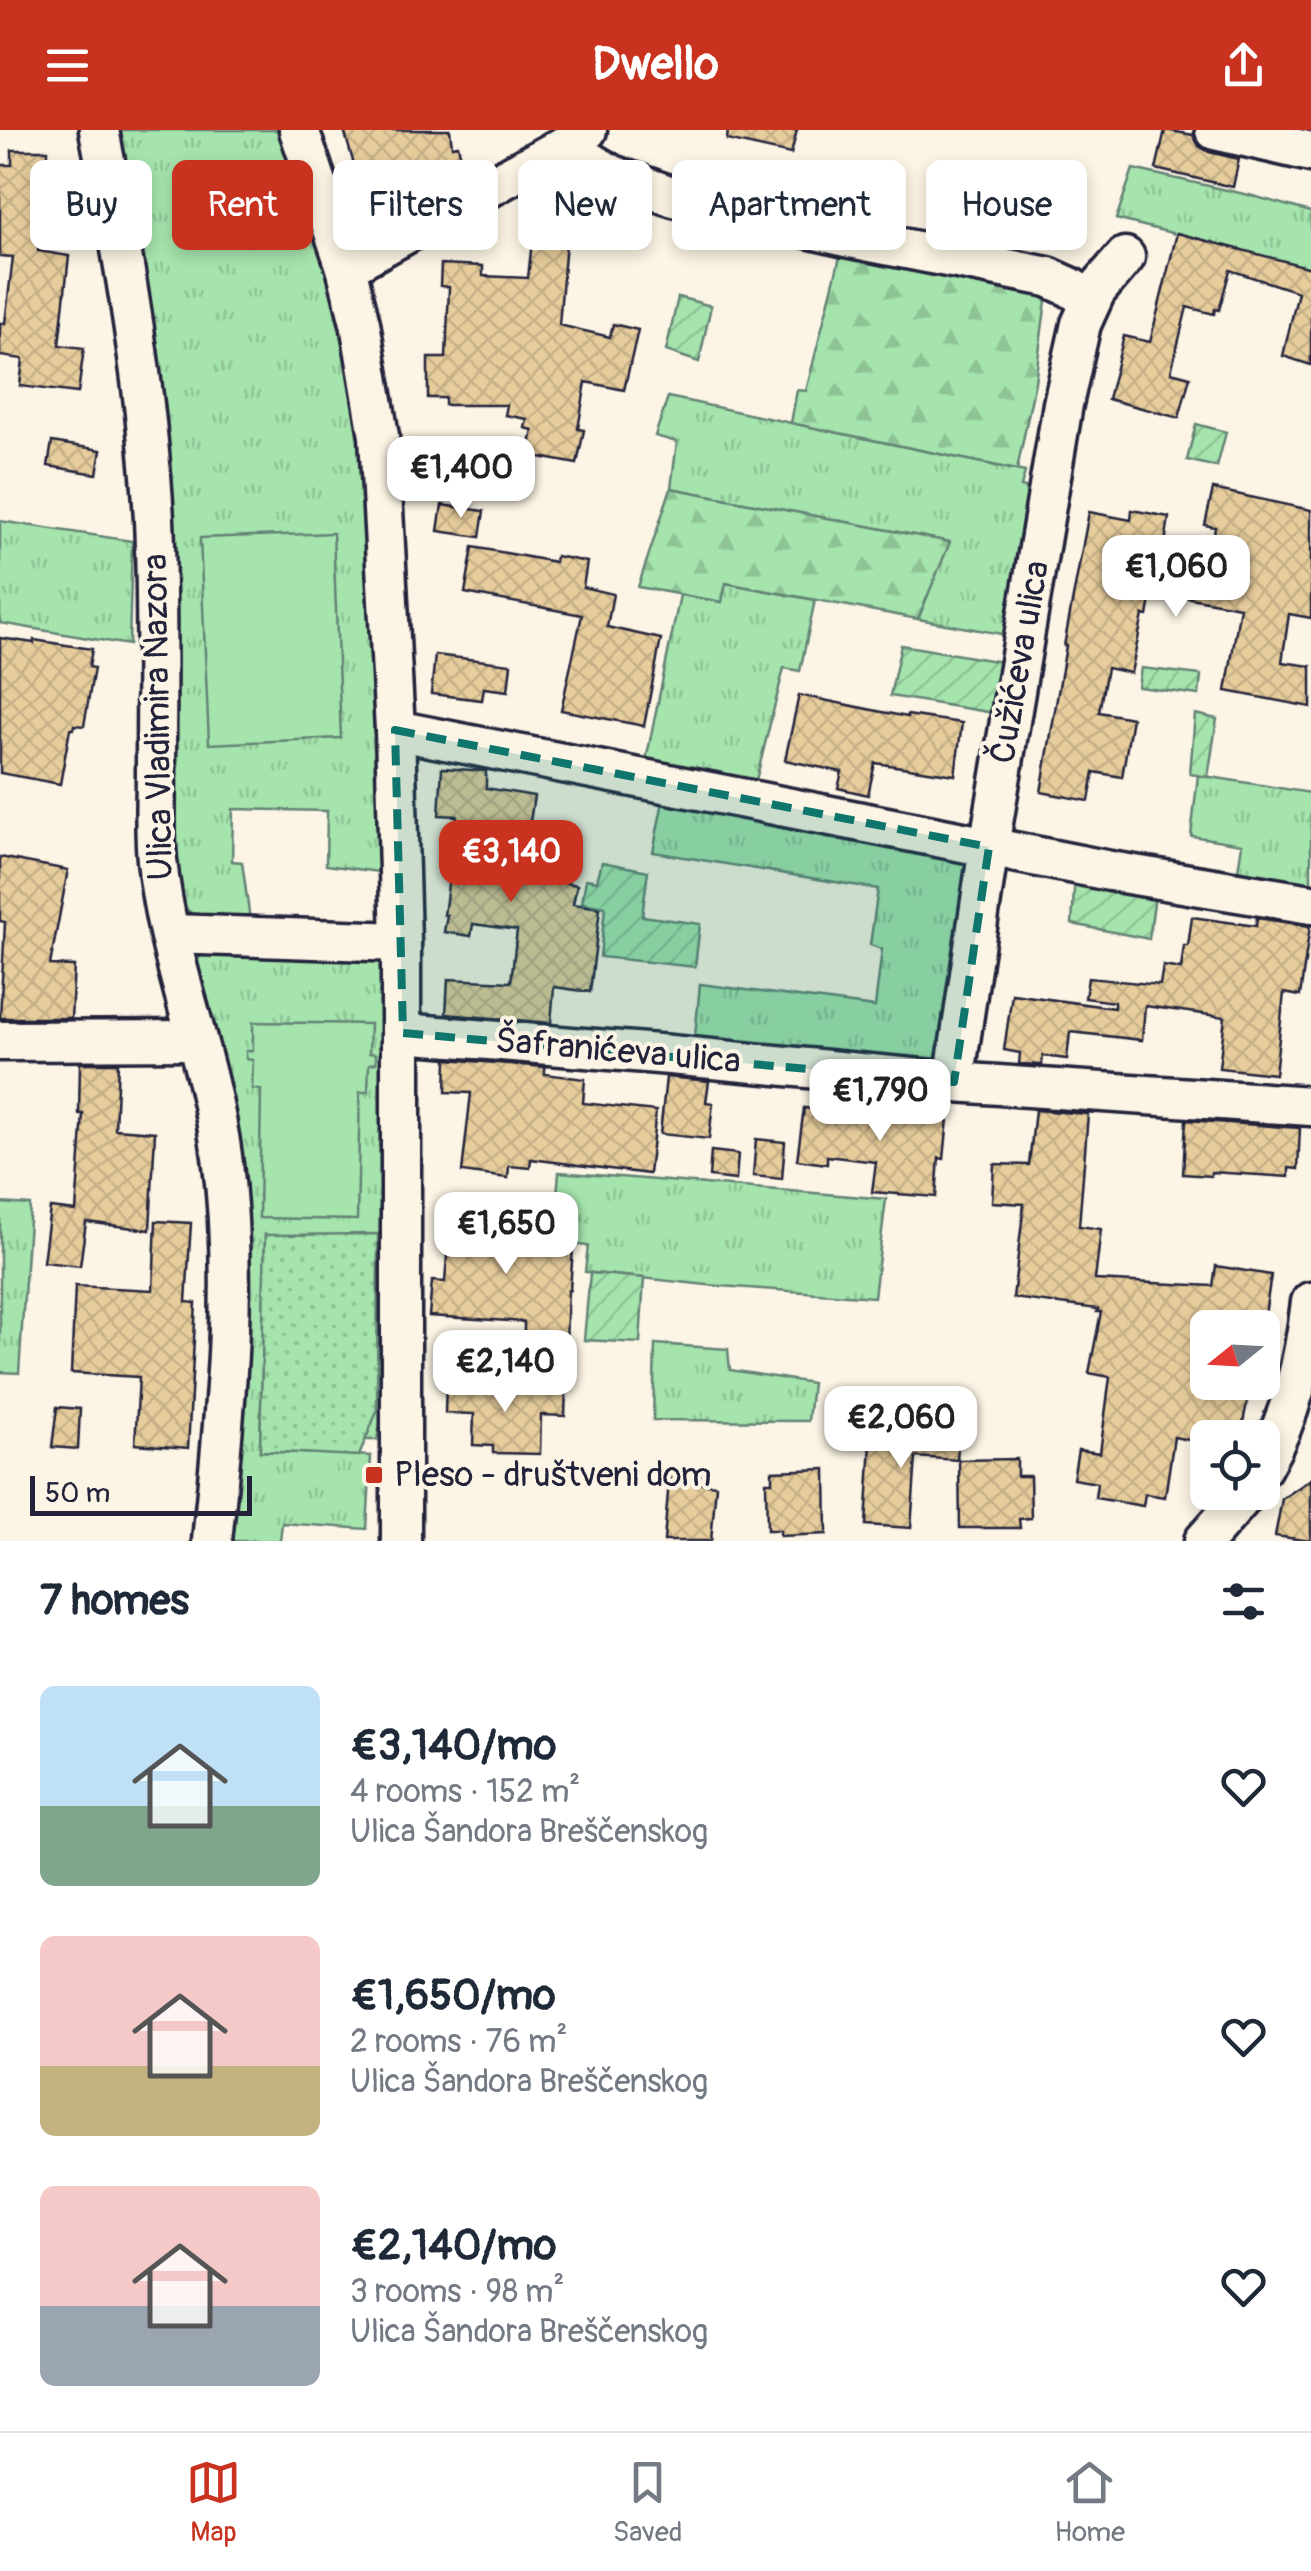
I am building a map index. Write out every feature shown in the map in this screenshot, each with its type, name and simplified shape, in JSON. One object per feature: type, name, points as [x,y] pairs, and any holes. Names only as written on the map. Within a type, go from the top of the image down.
[{"type":"street","name":"Ulica Vladimira Nazora","points":[[99,130],[123,259],[149,454],[156,582],[155,834],[161,892],[208,1081],[222,1158],[230,1244],[231,1306],[212,1541]]},
{"type":"street","points":[[300,130],[346,267],[369,368],[379,436],[396,730],[403,1033],[401,1541]]},
{"type":"street","points":[[1216,130],[1311,152]]},
{"type":"street","points":[[346,267],[579,136],[588,160],[612,176],[674,197],[1048,277],[1091,302]]},
{"type":"street","name":"Čužićeva ulica","points":[[954,1082],[1062,404],[1081,324],[1096,292],[1126,257]]},
{"type":"street","points":[[396,730],[1110,871],[1311,904]]},
{"type":"street","points":[[170,934],[401,942]]},
{"type":"street","name":"Šafranićeva ulica","points":[[403,1033],[954,1082],[1311,1106]]},
{"type":"street","points":[[0,1041],[197,1040]]},
{"type":"street","points":[[1280,1429],[1296,1387],[1311,1302]]},
{"type":"street","points":[[1204,1541],[1231,1510]]},
{"type":"highlighted area","points":[[395,730],[989,847],[954,1082],[403,1033]]},
{"type":"green space","points":[[111,130],[283,130],[293,160],[172,160],[172,250],[313,250],[313,218],[333,276],[363,444],[386,873],[326,865],[327,811],[233,809],[232,861],[242,862],[251,927],[197,916],[174,893],[121,250],[152,250],[152,160],[113,160]]},
{"type":"green space","points":[[1133,169],[1311,212],[1311,268],[1116,219]]},
{"type":"green space","points":[[842,250],[868,250],[1048,286],[1035,382],[1017,470],[791,423],[797,390],[806,391]]},
{"type":"green space","points":[[678,297],[711,306],[699,362],[666,351]]},
{"type":"green space","points":[[668,397],[1025,472],[1021,487],[1033,490],[1007,635],[918,619],[949,542],[671,488],[677,442],[655,436]]},
{"type":"green space","points":[[1196,424],[1226,432],[1217,467],[1187,460]]},
{"type":"green space","points":[[671,488],[950,542],[918,619],[726,583],[722,602],[638,587]]},
{"type":"green space","points":[[0,521],[132,541],[129,645],[0,623]]},
{"type":"green space","points":[[333,533],[341,738],[209,744],[200,538]]},
{"type":"green space","points":[[725,583],[815,600],[800,671],[784,668],[754,788],[644,770],[680,595],[721,602]]},
{"type":"green space","points":[[901,645],[1002,662],[994,713],[890,696]]},
{"type":"green space","points":[[1141,668],[1201,675],[1199,695],[1138,687]]},
{"type":"green space","points":[[1195,714],[1217,719],[1208,777],[1190,774]]},
{"type":"green space","points":[[1198,775],[1311,793],[1311,896],[1236,884],[1242,844],[1191,836]]},
{"type":"green space","points":[[665,791],[977,857],[947,1034],[929,1071],[694,1047],[700,984],[875,1007],[882,949],[870,945],[878,889],[653,852]]},
{"type":"green space","points":[[602,862],[648,871],[642,916],[700,924],[695,967],[600,957],[605,907],[582,903],[586,879],[597,881]]},
{"type":"green space","points":[[1075,874],[1156,889],[1149,939],[1072,924]]},
{"type":"green space","points":[[205,951],[375,958],[386,974],[388,1385],[377,1440],[365,1440],[377,1410],[265,1236],[260,1451],[371,1456],[367,1529],[282,1523],[280,1541],[223,1541],[243,1305],[191,968]]},
{"type":"green space","points":[[253,1022],[370,1024],[369,1053],[376,1054],[376,1063],[369,1064],[368,1092],[360,1092],[357,1220],[259,1218],[261,1090],[252,1089],[253,1060],[246,1059],[246,1051],[253,1051]]},
{"type":"green space","points":[[559,1172],[886,1199],[874,1297],[585,1272],[588,1246],[553,1242]]},
{"type":"green space","points":[[0,1203],[30,1205],[19,1373],[0,1372]]},
{"type":"green space","points":[[378,1234],[377,1411],[359,1456],[260,1451],[265,1235]]},
{"type":"green space","points":[[590,1273],[644,1278],[640,1343],[584,1340]]},
{"type":"green space","points":[[655,1344],[728,1349],[730,1370],[812,1383],[808,1421],[653,1420]]},
{"type":"building","points":[[344,130],[450,130],[452,146],[458,145],[461,160],[353,160]]},
{"type":"building","points":[[728,130],[797,130],[791,154],[727,140]]},
{"type":"building","points":[[1165,130],[1193,135],[1199,146],[1209,152],[1239,159],[1233,187],[1156,169]]},
{"type":"building","points":[[12,150],[48,150],[48,160],[30,160],[30,250],[69,256],[59,345],[84,348],[78,393],[20,386],[23,359],[0,356],[0,323],[5,323],[13,257],[0,256],[0,165],[12,165]]},
{"type":"building","points":[[1177,233],[1311,268],[1311,365],[1283,356],[1298,292],[1230,270],[1219,310],[1215,309],[1214,314],[1187,307],[1171,372],[1190,377],[1179,418],[1108,399],[1124,336],[1150,342]]},
{"type":"building","points":[[531,250],[565,250],[559,325],[610,337],[613,324],[638,330],[624,390],[586,382],[578,429],[584,430],[577,464],[528,455],[533,430],[525,428],[527,419],[505,415],[507,405],[445,405],[445,398],[428,398],[428,358],[446,358],[449,287],[440,286],[441,264],[483,266],[483,276],[528,278]]},
{"type":"building","points":[[52,442],[101,450],[97,474],[48,466]]},
{"type":"building","points":[[1213,489],[1311,510],[1311,618],[1289,614],[1282,662],[1311,666],[1311,707],[1226,691],[1240,607],[1152,593],[1148,616],[1143,615],[1131,673],[1107,668],[1099,712],[1132,718],[1122,777],[1094,772],[1089,801],[1041,792],[1089,512],[1131,520],[1132,510],[1169,517],[1162,563],[1209,571],[1215,527],[1205,525]]},
{"type":"building","points":[[442,505],[484,511],[480,537],[438,531]]},
{"type":"building","points":[[473,547],[555,562],[556,556],[587,562],[583,587],[613,594],[607,627],[661,639],[644,726],[561,710],[582,615],[465,593]]},
{"type":"building","points":[[0,638],[92,649],[89,667],[94,668],[84,726],[74,725],[70,729],[60,784],[0,773]]},
{"type":"building","points":[[435,655],[511,664],[508,691],[484,688],[482,700],[431,694]]},
{"type":"building","points":[[799,695],[907,717],[962,723],[955,775],[875,763],[868,795],[838,788],[842,772],[785,760]]},
{"type":"building","points":[[442,768],[486,771],[486,788],[534,796],[522,874],[577,885],[573,904],[600,908],[590,992],[554,987],[551,1023],[446,1014],[448,979],[511,982],[517,930],[473,924],[471,936],[444,932],[457,816],[439,815]]},
{"type":"building","points":[[0,857],[68,870],[50,965],[74,966],[71,1018],[0,1018],[5,922],[0,921]]},
{"type":"building","points":[[1192,917],[1256,926],[1257,918],[1310,926],[1300,996],[1284,993],[1275,1074],[1219,1068],[1225,1017],[1145,1006],[1142,1040],[1070,1032],[1067,1059],[1043,1056],[1042,1065],[1019,1064],[1020,1053],[1004,1050],[1012,994],[1114,1008],[1114,1002],[1085,998],[1088,978],[1160,985],[1163,966],[1181,969]]},
{"type":"building","points":[[447,1059],[545,1067],[545,1074],[585,1079],[583,1103],[656,1111],[649,1174],[531,1159],[530,1168],[509,1166],[508,1178],[462,1172],[471,1093],[446,1092]]},
{"type":"building","points":[[80,1063],[118,1063],[115,1129],[155,1132],[150,1230],[86,1222],[80,1266],[43,1262],[50,1208],[76,1211],[83,1114],[79,1114]]},
{"type":"building","points":[[666,1077],[709,1081],[706,1102],[713,1103],[709,1139],[660,1134]]},
{"type":"building","points":[[814,1100],[845,1104],[844,1113],[898,1120],[899,1105],[949,1109],[936,1197],[872,1192],[876,1162],[827,1156],[827,1164],[797,1160],[804,1108],[813,1109]]},
{"type":"building","points":[[1035,1110],[1088,1114],[1079,1226],[1101,1229],[1095,1280],[1213,1286],[1216,1266],[1271,1275],[1266,1310],[1190,1310],[1190,1400],[1247,1400],[1244,1420],[1190,1420],[1190,1440],[1174,1437],[1165,1497],[1145,1494],[1143,1506],[1095,1498],[1097,1483],[1073,1479],[1078,1450],[1100,1453],[1110,1377],[1089,1373],[1101,1312],[1013,1298],[1024,1204],[992,1202],[994,1164],[1029,1165]]},
{"type":"building","points":[[1186,1120],[1300,1128],[1298,1169],[1289,1168],[1289,1177],[1183,1174]]},
{"type":"building","points":[[756,1139],[785,1142],[782,1179],[753,1176]]},
{"type":"building","points":[[711,1151],[738,1154],[736,1180],[709,1177]]},
{"type":"building","points":[[450,1215],[550,1222],[548,1246],[573,1248],[566,1344],[524,1343],[524,1322],[429,1316],[432,1281],[445,1282]]},
{"type":"building","points":[[156,1221],[191,1223],[186,1302],[196,1303],[188,1448],[135,1444],[139,1377],[71,1373],[75,1286],[153,1290]]},
{"type":"building","points":[[446,1382],[486,1383],[486,1391],[566,1389],[565,1416],[541,1415],[540,1454],[493,1453],[493,1446],[473,1445],[474,1414],[445,1413]]},
{"type":"building","points":[[57,1407],[80,1409],[78,1449],[52,1447]]},
{"type":"building","points":[[872,1427],[959,1434],[957,1460],[916,1457],[911,1528],[866,1525]]},
{"type":"building","points":[[1017,1459],[1017,1476],[1030,1476],[1031,1518],[1019,1519],[1020,1528],[960,1528],[959,1460]]},
{"type":"building","points":[[670,1468],[701,1471],[700,1483],[716,1485],[711,1541],[664,1541]]},
{"type":"building","points":[[826,1469],[827,1534],[780,1536],[780,1530],[767,1530],[766,1482],[772,1482],[772,1471]]},
{"type":"building","points":[[1311,1479],[1311,1541],[1275,1536],[1282,1499]]},
{"type":"place","name":"Pleso - društveni dom","points":[[374,1475]]}]
